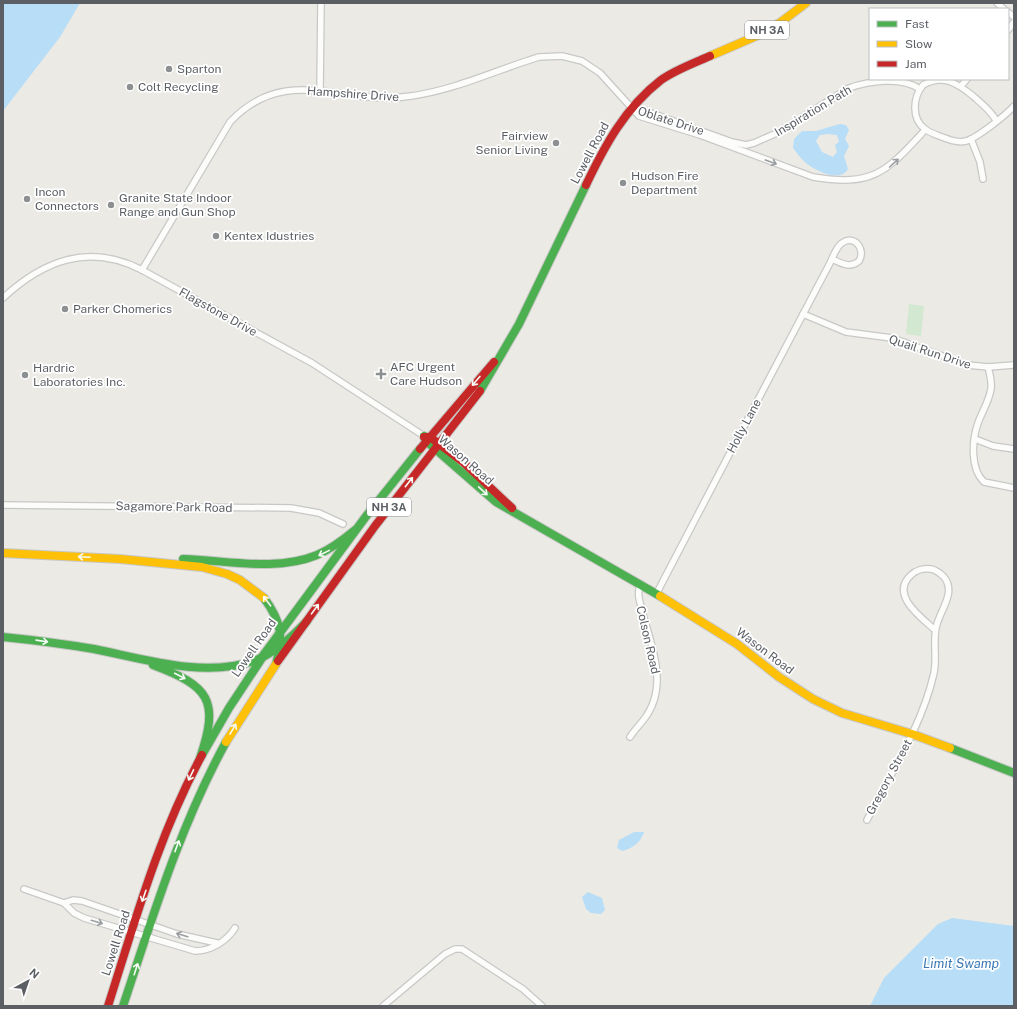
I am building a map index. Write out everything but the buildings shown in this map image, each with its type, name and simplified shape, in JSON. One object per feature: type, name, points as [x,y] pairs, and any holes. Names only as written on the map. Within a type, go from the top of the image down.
[{"type":"main road","name":"Lowell Road","points":[[123,1006],[180,839],[205,781],[246,707],[375,526],[479,393],[519,324],[601,153],[613,132],[631,108],[661,80],[675,72],[753,38],[781,22],[806,3]]},
{"type":"main road","name":"Lowell Road","points":[[108,1006],[136,919],[172,817],[200,758],[231,704],[281,631],[355,530],[426,438],[503,352]]},
{"type":"main road","name":"Wason Road","points":[[426,438],[437,446],[492,499],[656,593],[715,630],[779,677],[813,699],[842,713],[912,734],[1014,773]]},
{"type":"main road","points":[[3,553],[123,559],[190,559],[288,564],[307,560],[323,553],[341,543],[355,530]]},
{"type":"main road","points":[[123,559],[200,567],[231,575],[250,585],[262,595],[274,612],[281,631],[282,644],[276,664]]},
{"type":"main road","points":[[3,637],[209,668],[236,665],[262,658],[282,644],[307,621]]},
{"type":"main road","points":[[117,654],[173,672],[193,683],[203,693],[210,707],[211,720],[200,758]]},
{"type":"street","points":[[320,91],[321,3]]},
{"type":"street","name":"Hampshire Drive","points":[[142,270],[223,132],[240,112],[261,97],[274,92],[287,90],[320,91],[385,98],[411,96],[450,87],[539,57],[562,56],[577,59],[595,68],[631,108]]},
{"type":"street","points":[[936,80],[929,82],[920,89],[914,110],[917,120],[925,130],[959,142],[971,139],[1014,106]]},
{"type":"street","points":[[944,80],[961,86],[987,108],[996,120]]},
{"type":"street","points":[[961,86],[966,80]]},
{"type":"street","name":"Inspiration Path","points":[[754,143],[779,132],[849,88],[859,84],[886,81],[908,84],[920,89]]},
{"type":"street","name":"Oblate Drive","points":[[631,108],[643,110],[732,142],[746,145],[754,143]]},
{"type":"street","name":"Oblate Drive","points":[[631,108],[639,116],[647,119],[700,135],[749,155],[813,177],[832,180],[856,179],[874,176],[886,170],[895,163],[925,130]]},
{"type":"street","points":[[971,139],[980,162],[982,179]]},
{"type":"street","points":[[749,155],[754,143]]},
{"type":"street","name":"Holly Lane","points":[[656,593],[838,247],[844,242],[856,242],[861,249],[862,253],[859,261],[852,266],[847,266],[832,259]]},
{"type":"street","name":"Flagstone Drive","points":[[3,298],[34,273],[58,262],[70,259],[103,257],[122,261],[142,270],[306,360],[426,438]]},
{"type":"street","name":"Quail Run Drive","points":[[803,314],[846,332],[892,338],[958,362],[988,367],[1014,365]]},
{"type":"street","points":[[988,367],[991,378],[990,394],[978,424],[975,439],[976,469],[980,478],[989,484],[1014,488]]},
{"type":"street","points":[[975,439],[993,446],[1014,449]]},
{"type":"street","name":"Sagamore Park Road","points":[[3,505],[295,509],[319,513],[343,524]]},
{"type":"street","name":"Gregory Street","points":[[866,820],[912,734],[934,673],[935,630],[940,613],[948,599],[949,588],[945,578],[940,573],[933,570],[922,569],[909,577],[905,584],[904,595],[908,605],[935,630]]},
{"type":"street","name":"Colson Road","points":[[630,736],[648,714],[653,702],[657,682],[656,663],[638,596],[641,584]]},
{"type":"street","points":[[24,889],[64,903],[74,913],[84,918],[195,951],[206,949],[220,943],[227,938],[235,928]]},
{"type":"street","points":[[64,903],[73,900],[82,901],[193,938],[220,943]]},
{"type":"street","points":[[383,1006],[446,954],[455,949],[462,949],[523,989],[542,1006]]},
{"type":"green space","points":[[909,304],[924,306],[921,336],[906,334]]},
{"type":"water","points":[[3,3],[80,3],[60,37],[3,111]]},
{"type":"water","points":[[840,124],[846,125],[849,130],[845,139],[849,146],[844,156],[848,169],[844,173],[834,175],[822,172],[810,166],[793,148],[794,139],[802,131],[816,131]],"holes":[[[820,135],[837,135],[839,142],[835,145],[837,152],[833,157],[822,152],[816,141]]]},
{"type":"water","points":[[634,832],[644,832],[641,839],[636,844],[629,849],[622,851],[617,848],[619,840]]},
{"type":"water","points":[[588,892],[602,898],[605,910],[601,914],[591,913],[586,909],[582,897]]},
{"type":"water","name":"Limit Swamp","points":[[952,918],[1014,926],[1014,1006],[870,1006],[884,978],[938,924]]},
{"type":"traffic: fast","points":[[480,391],[519,324],[586,185]]},
{"type":"traffic: fast","points":[[424,436],[426,441],[496,502],[660,596]]},
{"type":"traffic: fast","points":[[262,657],[367,515],[420,449]]},
{"type":"traffic: fast","points":[[183,559],[250,564],[285,563],[301,560],[322,553],[355,530]]},
{"type":"traffic: fast","points":[[264,598],[274,614],[279,629],[280,645],[276,664]]},
{"type":"traffic: fast","points":[[3,637],[94,649],[153,662],[215,668],[235,666],[262,658],[283,644],[307,621]]},
{"type":"traffic: fast","points":[[202,755],[229,708],[262,658]]},
{"type":"traffic: fast","points":[[153,665],[187,680],[198,688],[205,698],[209,709],[209,722],[200,758]]},
{"type":"traffic: fast","points":[[123,1006],[168,872],[195,806],[226,742]]},
{"type":"traffic: fast","points":[[950,748],[1014,773]]},
{"type":"traffic: slow","points":[[710,56],[761,34],[781,22],[806,3]]},
{"type":"traffic: slow","points":[[3,553],[120,559],[202,567],[227,574],[240,580],[264,598]]},
{"type":"traffic: slow","points":[[660,596],[737,644],[779,677],[813,699],[842,713],[912,734],[950,748]]},
{"type":"traffic: slow","points":[[226,742],[276,664]]},
{"type":"traffic: jam","points":[[586,185],[617,128],[626,115],[648,91],[666,76],[710,56]]},
{"type":"traffic: jam","points":[[420,449],[494,362]]},
{"type":"traffic: jam","points":[[278,661],[375,526],[480,391]]},
{"type":"traffic: jam","points":[[424,437],[430,437],[463,462],[512,508]]},
{"type":"traffic: jam","points":[[108,1006],[138,910],[160,847],[202,755]]},
{"type":"place","name":"Sparton","points":[[169,69]]},
{"type":"place","name":"Colt Recycling","points":[[130,87]]},
{"type":"place","name":"Fairview Senior Living","points":[[556,143]]},
{"type":"place","name":"Hudson Fire Department","points":[[623,183]]},
{"type":"place","name":"Incon Connectors","points":[[27,199]]},
{"type":"place","name":"Granite State Indoor Range and Gun Shop","points":[[111,205]]},
{"type":"place","name":"Kentex Idustries","points":[[216,236]]},
{"type":"place","name":"Parker Chomerics","points":[[65,309]]},
{"type":"place","name":"AFC Urgent Care Hudson","points":[[381,374]]},
{"type":"place","name":"Hardric Laboratories Inc.","points":[[25,375]]}]
